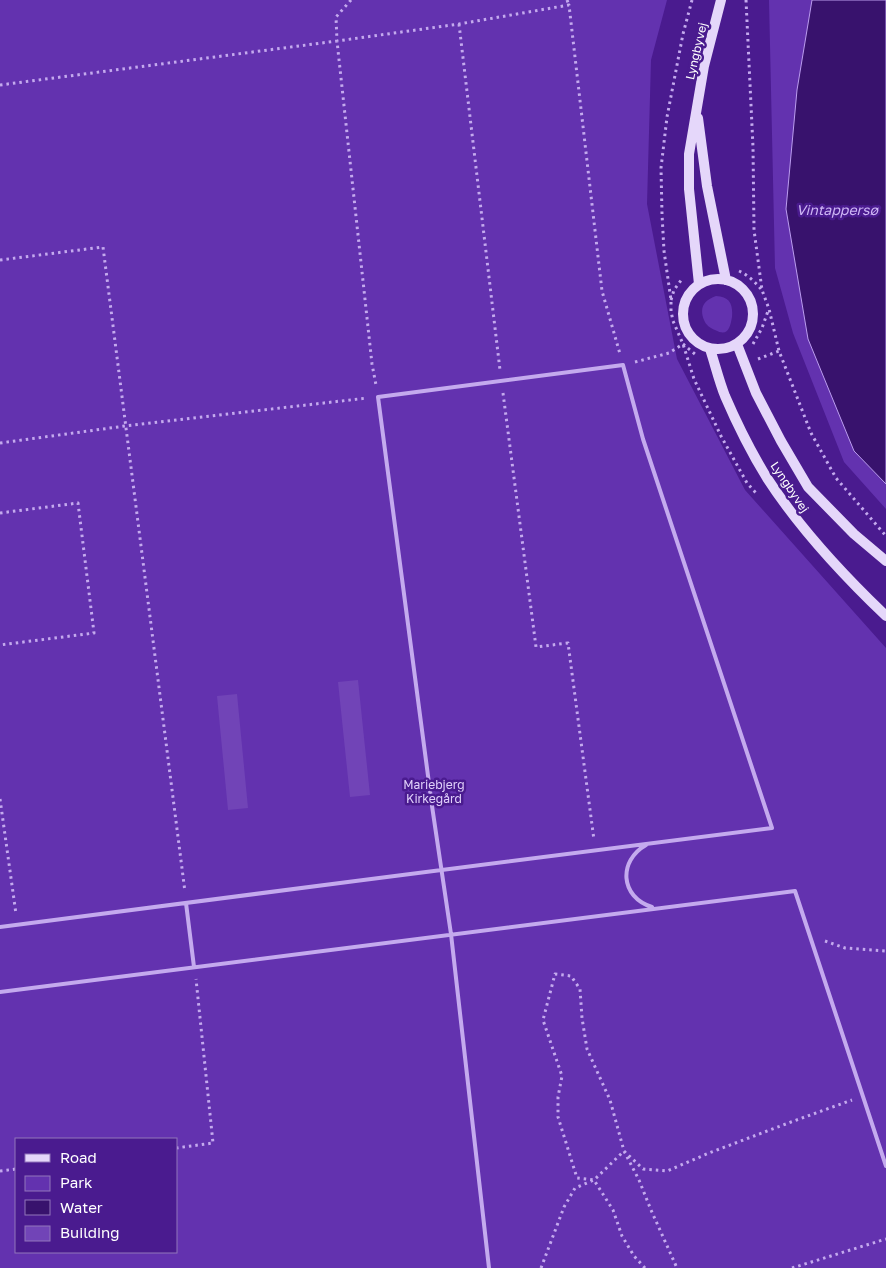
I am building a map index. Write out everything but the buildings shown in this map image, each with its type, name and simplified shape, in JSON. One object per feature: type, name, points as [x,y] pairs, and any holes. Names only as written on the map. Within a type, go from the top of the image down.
[{"type":"street","name":"Lyngbyvej","points":[[699,284],[689,189],[689,154],[704,66],[720,0]]},
{"type":"street","name":"Lyngbyvej","points":[[697,108],[707,186],[726,280]]},
{"type":"street","points":[[712,280],[726,280],[737,284],[745,292],[751,303],[753,314],[751,326],[745,336],[736,344],[719,350],[710,349],[692,339],[686,330],[682,310],[691,291],[699,284],[712,280]]},
{"type":"street","name":"Lyngbyvej","points":[[736,344],[756,393],[781,442],[808,487],[854,534],[886,561]]},
{"type":"street","name":"Lyngbyvej","points":[[710,349],[724,394],[743,434],[767,477],[807,534],[855,587],[886,616]]},
{"type":"lane","points":[[0,927],[18,924],[186,903],[441,870],[595,850],[772,828],[643,439],[623,365],[378,397],[429,786],[441,870],[451,934],[488,1268]]},
{"type":"lane","points":[[658,842],[648,845],[634,854],[627,868],[626,879],[629,890],[636,899],[645,905],[655,908],[666,907]]},
{"type":"lane","points":[[0,992],[795,890],[886,1166]]},
{"type":"lane","points":[[186,903],[194,967]]},
{"type":"path","points":[[0,443],[125,426],[378,397],[372,364],[337,42],[336,17],[351,0]]},
{"type":"path","points":[[567,0],[602,291],[623,365],[669,353],[683,344],[673,321],[671,311],[664,251],[661,168],[667,117],[683,34],[692,0]]},
{"type":"path","points":[[746,0],[753,147],[754,230],[762,290],[779,351],[812,433],[836,478],[886,536]]},
{"type":"path","points":[[0,84],[337,42],[569,5]]},
{"type":"path","points":[[458,24],[501,381],[536,647],[568,643],[595,850]]},
{"type":"path","points":[[0,260],[103,247],[186,903]]},
{"type":"path","points":[[0,513],[78,503],[94,633],[0,645]]},
{"type":"path","points":[[0,800],[18,924]]},
{"type":"path","points":[[810,936],[845,948],[886,951]]},
{"type":"path","points":[[178,1148],[213,1143],[194,967]]},
{"type":"path","points":[[594,1180],[576,1178],[558,1117],[558,1097],[562,1076],[543,1020],[555,974],[571,976],[580,989],[587,1050],[610,1100],[624,1151],[639,1180],[677,1268]]},
{"type":"path","points":[[624,1151],[643,1170],[667,1171],[862,1096]]},
{"type":"path","points":[[541,1268],[564,1207],[575,1188],[594,1180],[624,1151]]},
{"type":"path","points":[[0,1171],[15,1169]]},
{"type":"path","points":[[594,1180],[613,1210],[622,1236],[644,1268]]},
{"type":"path","points":[[792,1268],[886,1240]]},
{"type":"green space","name":"Mariebjerg Kirkegård","points":[[0,0],[667,0],[651,60],[647,204],[677,359],[745,490],[886,648],[886,1268],[0,1268]]},
{"type":"green space","points":[[769,0],[812,0],[797,90],[854,451],[886,484],[886,509],[844,462],[793,333],[775,268]]},
{"type":"green space","points":[[716,296],[725,298],[731,305],[731,321],[726,332],[719,332],[707,325],[703,316],[702,308],[708,300]]},
{"type":"water","name":"Vintappersø","points":[[812,0],[886,0],[886,484],[854,451],[808,339],[786,209],[797,90]]}]
